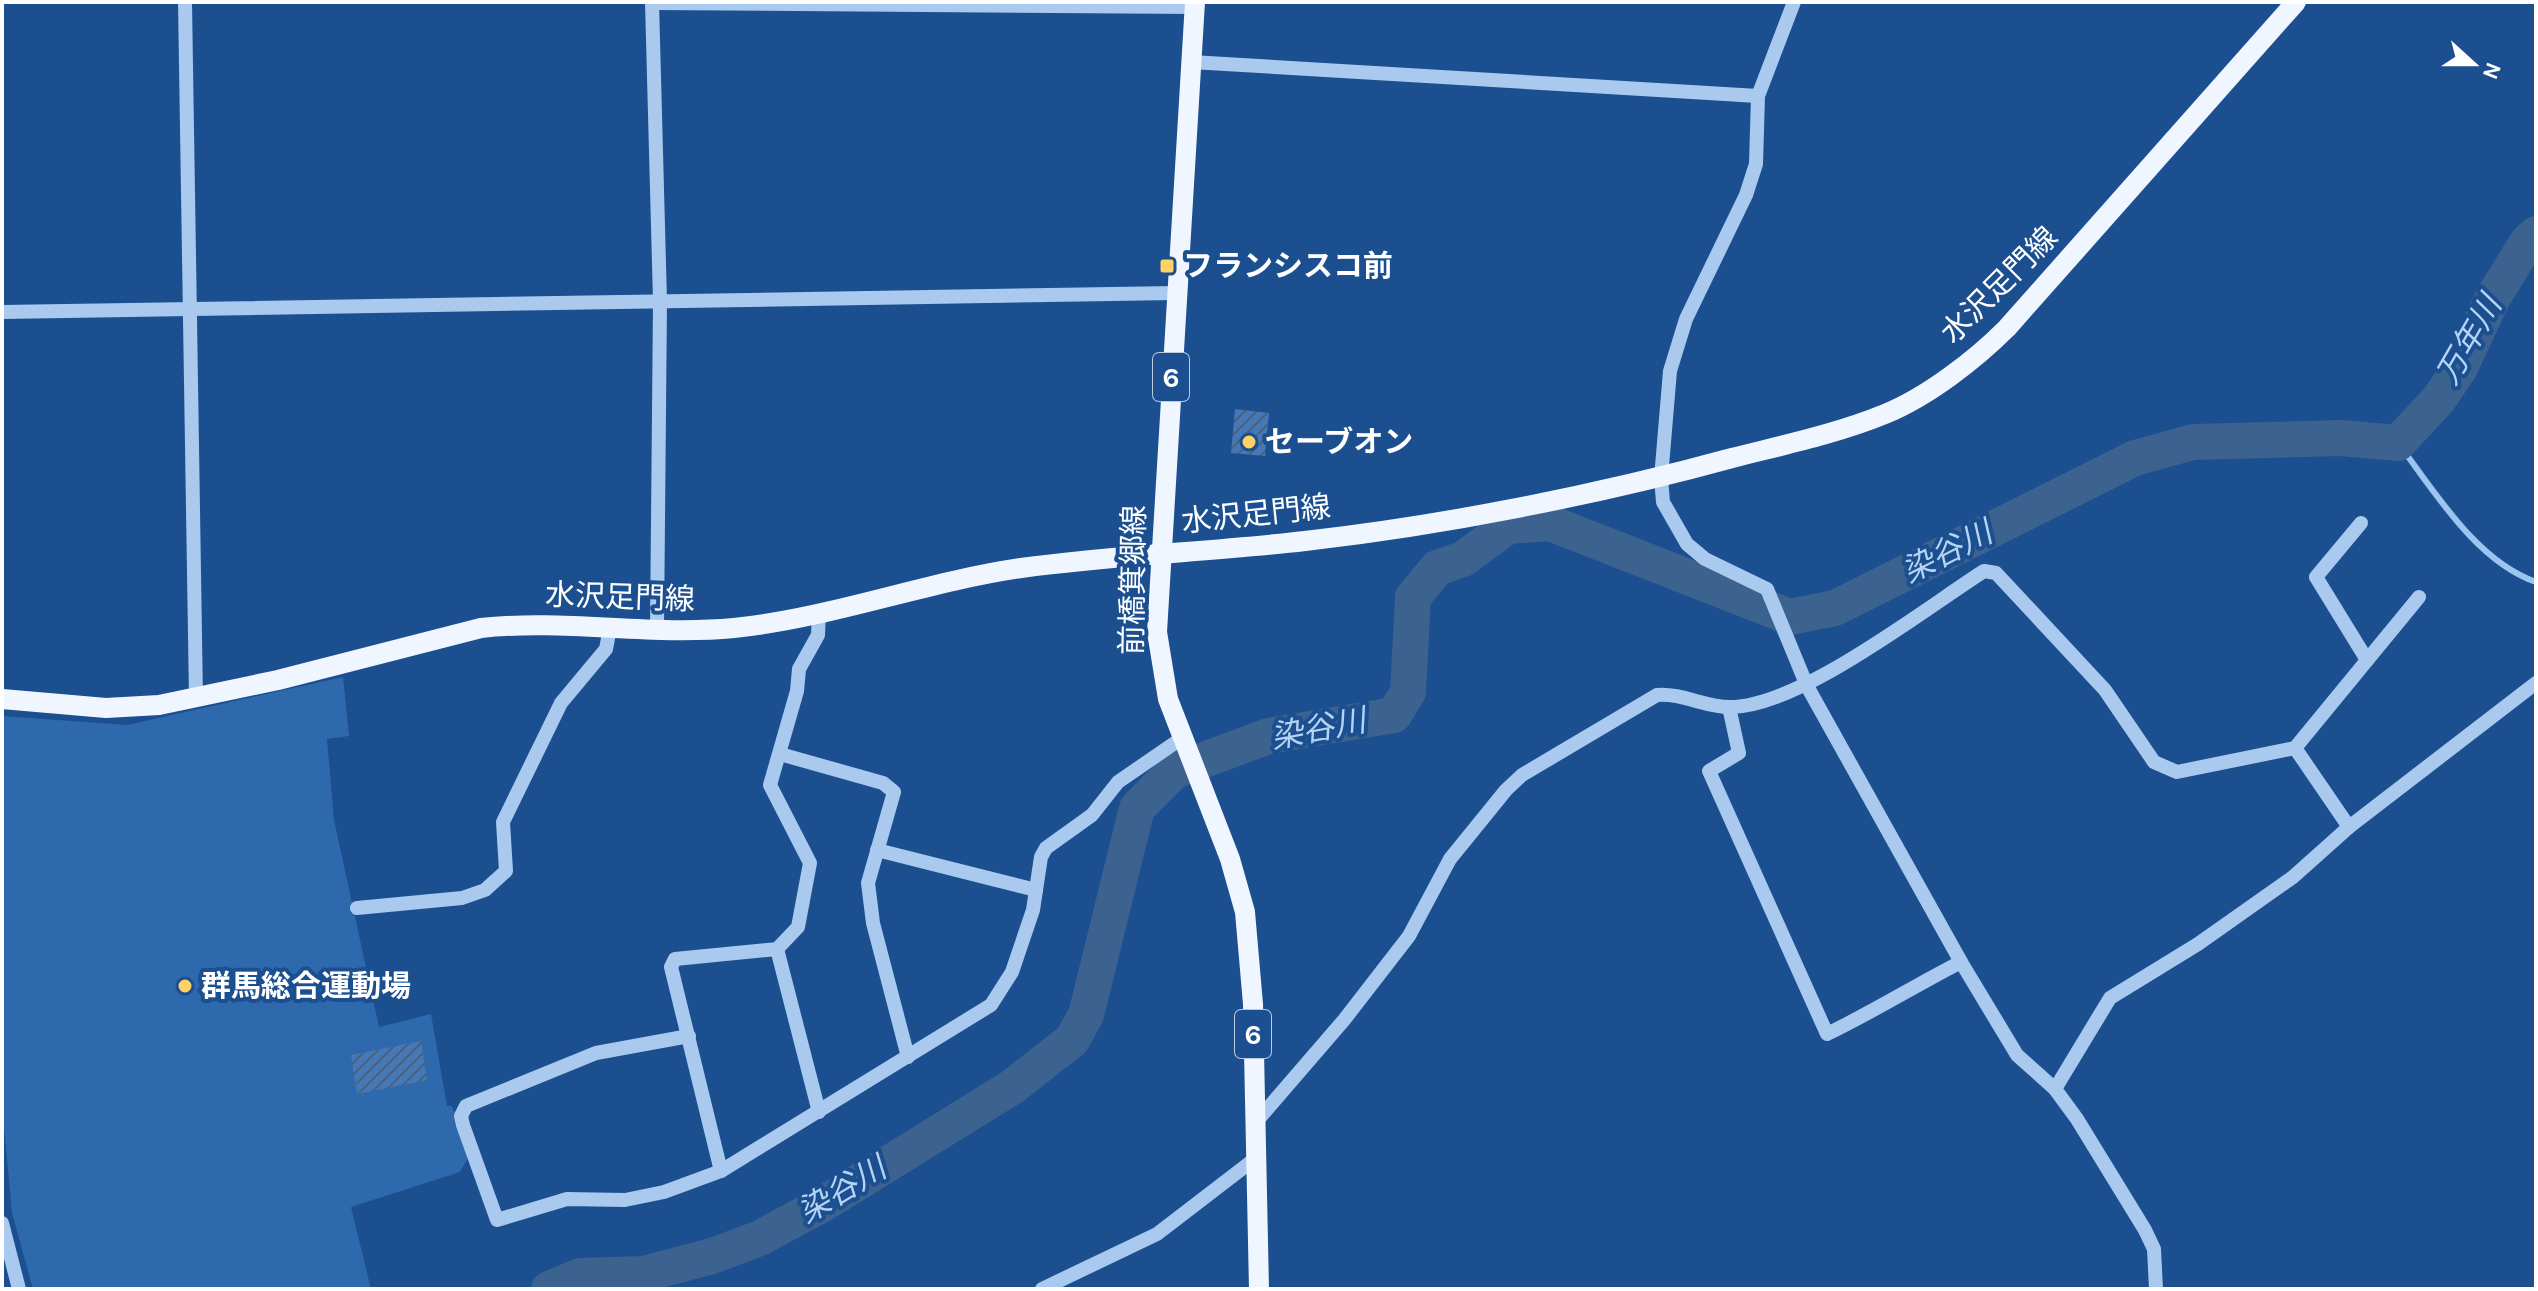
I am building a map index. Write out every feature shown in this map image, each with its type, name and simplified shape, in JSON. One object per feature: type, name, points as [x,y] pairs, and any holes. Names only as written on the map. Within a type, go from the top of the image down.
[{"type":"main road","name":"水沢足門線","points":[[2,699],[131,708],[196,699],[481,628],[516,624],[657,630],[739,628],[1015,569],[1311,540],[1661,478],[1888,413],[1976,358],[2007,328],[2296,2]]},
{"type":"main road","name":"前橋箕郷線","points":[[1195,5],[1157,632],[1161,672],[1184,743],[1230,859],[1245,912],[1251,957],[1259,1289]]},
{"type":"street","points":[[185,2],[196,699]]},
{"type":"street","points":[[657,630],[660,301],[652,2],[1195,5]]},
{"type":"street","points":[[1794,2],[1758,96],[1756,164],[1746,195],[1686,319],[1670,371],[1661,478],[1663,502],[1687,544],[1705,559],[1767,589],[1807,686],[1961,962],[2017,1055],[2055,1089],[2077,1119],[2149,1239],[2157,1265],[2156,1289]]},
{"type":"street","points":[[1191,62],[1758,96]]},
{"type":"street","points":[[2,312],[1176,293]]},
{"type":"street","points":[[2361,523],[2316,577],[2367,660]]},
{"type":"street","points":[[1256,1122],[1409,936],[1450,859],[1506,790],[1522,775],[1657,695],[1677,694],[1729,707],[1807,686],[1984,571],[1996,573],[2105,690],[2154,762],[2177,772],[2195,771],[2295,748],[2419,597]]},
{"type":"street","points":[[721,1171],[671,967],[675,959],[777,949],[798,927],[810,863],[770,785],[797,691],[799,669],[818,635],[819,611]]},
{"type":"street","points":[[357,908],[462,898],[485,890],[506,871],[503,822],[561,703],[606,649],[610,628]]},
{"type":"street","points":[[2055,1089],[2110,998],[2198,944],[2293,877],[2349,827],[2536,683]]},
{"type":"street","points":[[1729,707],[1739,753],[1709,771],[1827,1034],[1884,1007],[1900,994],[1961,962]]},
{"type":"street","points":[[689,1036],[596,1053],[466,1106],[461,1116],[497,1220],[567,1199],[625,1200],[664,1192],[721,1171],[991,1005],[1012,972],[1046,848],[1092,815],[1118,782],[1184,743]]},
{"type":"street","points":[[2295,748],[2349,827]]},
{"type":"street","points":[[780,754],[883,783],[894,792],[868,883],[873,923],[908,1057]]},
{"type":"street","points":[[877,850],[1036,890]]},
{"type":"street","points":[[777,949],[819,1112]]},
{"type":"street","points":[[1042,1289],[1157,1234],[1256,1158]]},
{"type":"street","points":[[2,1223],[19,1289]]},
{"type":"shaded area","name":"群馬総合運動場","points":[[343,677],[349,736],[327,739],[334,820],[379,1027],[431,1014],[447,1106],[452,1106],[468,1158],[460,1172],[351,1207],[371,1289],[33,1289],[12,1213],[2,1103],[2,716],[127,725]]},
{"type":"building","points":[[1235,409],[1269,413],[1265,456],[1231,453]]},
{"type":"building","points":[[421,1041],[427,1080],[357,1094],[351,1055]]},
{"type":"waterway","name":"染谷川","points":[[549,1289],[580,1276],[644,1274],[712,1256],[760,1238],[823,1204],[1012,1087],[1072,1040],[1086,1015],[1137,808],[1174,771],[1269,736],[1394,715],[1408,692],[1413,597],[1437,568],[1463,559],[1508,526],[1550,523],[1790,617],[1835,608],[2135,458],[2193,442],[2341,438],[2398,443],[2439,399],[2460,368],[2492,299],[2528,241],[2536,234]]},
{"type":"waterway","name":"染谷川","points":[[2398,443],[2442,503],[2476,542],[2514,572],[2536,582]]},
{"type":"place","name":"フランシスコ前","points":[[1167,266]]},
{"type":"place","name":"セーブオン","points":[[1249,442]]},
{"type":"place","name":"群馬総合運動場","points":[[185,986]]},
{"type":"water label","name":"万年川","points":[[2469,340]]}]
